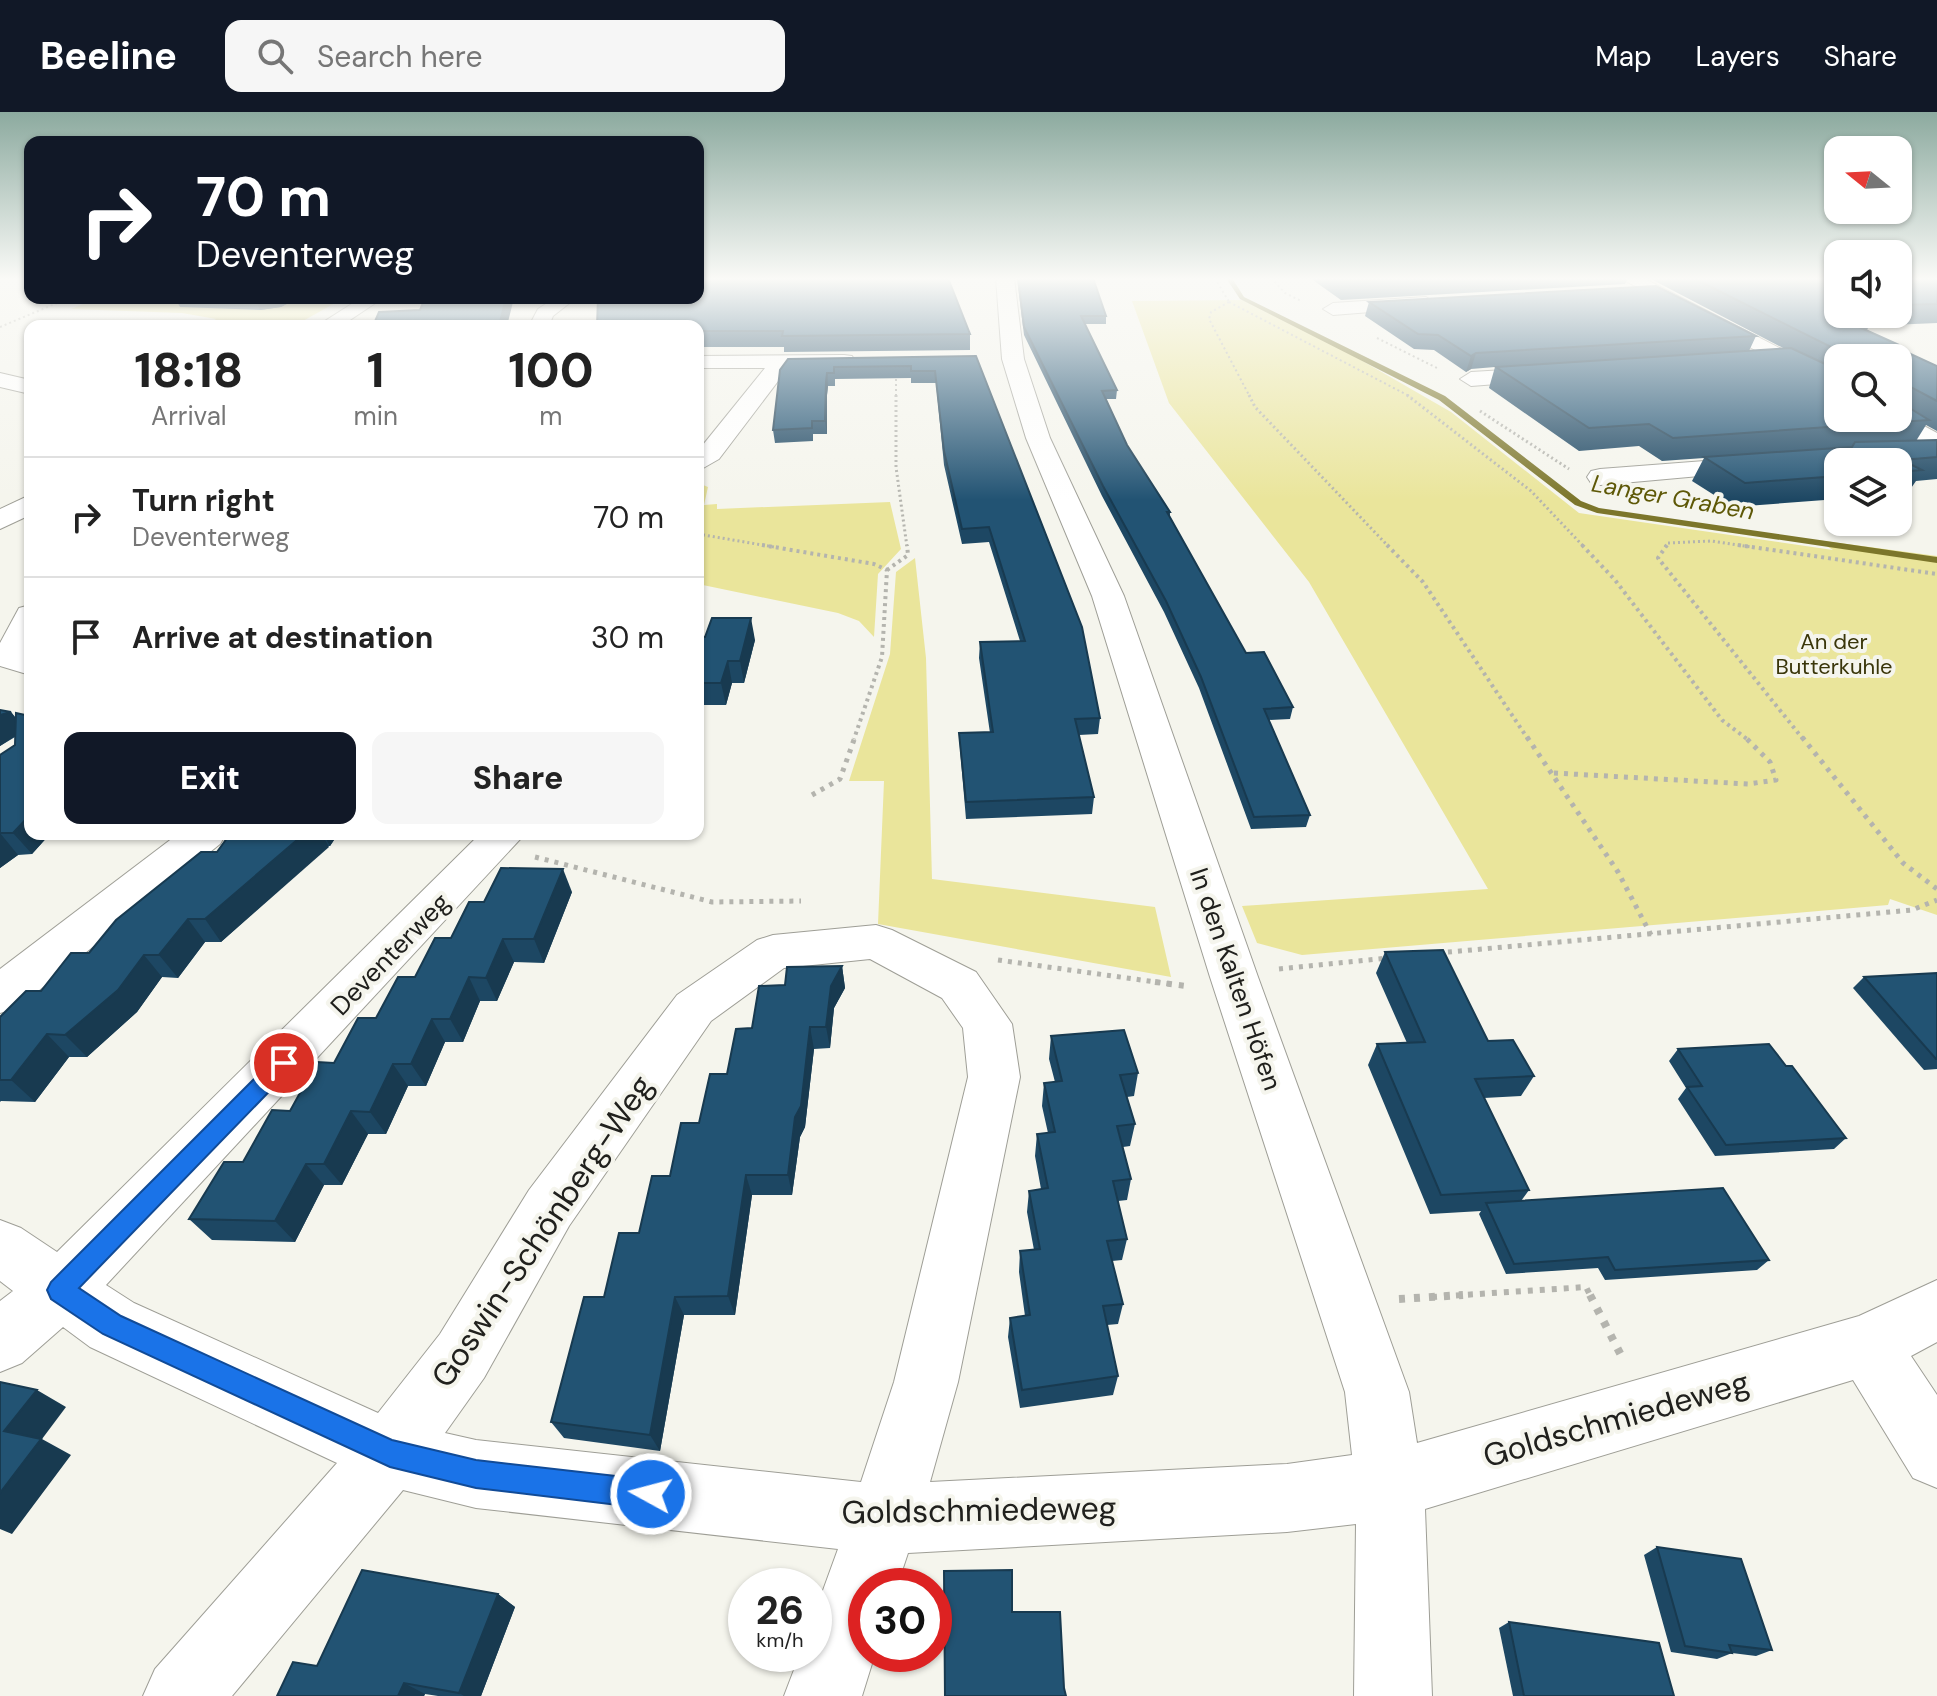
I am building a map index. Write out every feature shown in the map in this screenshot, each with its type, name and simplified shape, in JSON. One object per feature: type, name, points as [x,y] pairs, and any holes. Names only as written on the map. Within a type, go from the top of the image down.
[{"type":"street","name":"In den Kalten Höfen","points":[[1000,352],[999,359],[1038,438],[1108,596],[1234,977],[1377,1392],[1390,1485],[1393,1696]]},
{"type":"street","points":[[1774,352],[1824,379]]},
{"type":"street","points":[[1744,362],[1788,359]]},
{"type":"street","points":[[704,362],[898,360]]},
{"type":"street","points":[[704,458],[782,361]]},
{"type":"street","points":[[1471,379],[1577,372]]},
{"type":"street","points":[[0,380],[24,385]]},
{"type":"street","points":[[0,397],[24,388]]},
{"type":"street","points":[[1912,429],[1937,443]]},
{"type":"street","points":[[1912,454],[1937,452]]},
{"type":"street","points":[[1600,477],[1784,463]]},
{"type":"street","points":[[0,504],[24,491]]},
{"type":"street","points":[[0,521],[24,507]]},
{"type":"street","points":[[13,661],[24,631]]},
{"type":"street","points":[[0,995],[197,840]]},
{"type":"street","name":"Deventerweg","points":[[0,1341],[60,1290],[500,840]]},
{"type":"street","name":"Goswin-Schönberg-Weg","points":[[182,1696],[390,1453],[462,1356],[549,1208],[694,1008],[773,952],[876,942],[959,985],[987,1024],[994,1077],[926,1382],[884,1519],[823,1696]]},
{"type":"street","name":"Goldschmiedeweg","points":[[0,1247],[112,1325],[390,1453],[476,1474],[884,1519],[1287,1498],[1390,1485],[1867,1345],[1937,1310]]},
{"type":"street","points":[[1867,1345],[1937,1454]]},
{"type":"path","points":[[1226,352],[1255,407],[1423,582],[1618,872],[1651,935]]},
{"type":"path","points":[[1325,352],[1411,397],[1531,491],[1615,580],[1722,720],[1749,740],[1770,762],[1776,780],[1748,784],[1554,773]]},
{"type":"path","points":[[887,570],[908,555],[896,467],[894,391],[898,360]]},
{"type":"path","points":[[1471,379],[1471,404],[1564,467],[1600,477]]},
{"type":"path","points":[[704,535],[874,564],[887,570]]},
{"type":"path","points":[[1937,574],[1711,541],[1668,543],[1658,558],[1903,863],[1937,889]]},
{"type":"path","points":[[812,795],[840,779],[882,657],[887,570]]},
{"type":"path","points":[[500,840],[712,902],[801,901]]},
{"type":"path","points":[[1432,954],[1912,910],[1937,900]]},
{"type":"path","points":[[1307,965],[1401,957]]},
{"type":"path","points":[[983,958],[1183,986],[1234,977]]},
{"type":"path","points":[[1346,1303],[1586,1287],[1649,1409]]},
{"type":"green space","name":"An der Butterkuhle","points":[[1150,352],[1347,352],[1451,412],[1579,513],[1833,550],[1817,540],[1937,556],[1937,915],[1890,899],[1888,905],[1302,955],[1257,943],[1242,906],[1488,889],[1309,582],[1169,403]]},
{"type":"green space","points":[[890,502],[901,549],[878,574],[874,637],[859,621],[838,613],[704,585],[704,505],[717,504],[717,509]]},
{"type":"green space","points":[[915,558],[926,658],[932,879],[1155,907],[1171,977],[878,924],[884,781],[849,781],[890,654],[896,572]]},
{"type":"building","points":[[1036,352],[1098,352],[1117,390],[1102,391],[1127,445],[1170,512],[1167,512],[1246,653],[1264,652],[1293,707],[1264,709],[1310,815],[1254,817],[1201,677],[1166,601],[1103,486]]},
{"type":"building","points":[[1730,352],[1799,352],[1824,363],[1824,427],[1673,438],[1649,424],[1589,428],[1496,367]]},
{"type":"building","points":[[1912,355],[1937,366],[1937,401],[1912,388]]},
{"type":"building","points":[[976,356],[1082,627],[1100,718],[1075,719],[1094,797],[966,802],[959,733],[993,732],[980,642],[1025,641],[989,527],[962,529],[944,451],[935,371],[911,371],[911,366],[834,367],[834,373],[827,373],[825,421],[812,421],[812,428],[773,430],[780,370],[788,359]]},
{"type":"building","points":[[1912,410],[1929,420],[1912,421]]},
{"type":"building","points":[[1937,440],[1937,457],[1912,459],[1912,448],[1837,448],[1852,447],[1855,442]]},
{"type":"building","points":[[1824,449],[1824,477],[1745,483],[1704,457]]},
{"type":"building","points":[[712,618],[751,618],[740,661],[728,661],[721,683],[704,683],[705,637]]},
{"type":"building","points":[[16,713],[24,715],[24,821],[13,833],[0,833],[0,755],[15,745]]},
{"type":"building","points":[[226,840],[297,840],[205,919],[188,919],[159,955],[144,955],[118,990],[65,1035],[47,1034],[11,1080],[0,1080],[0,1017],[26,991],[41,991],[71,953],[89,953],[116,920],[201,852],[217,852]]},
{"type":"building","points":[[501,868],[563,869],[534,939],[503,939],[486,978],[469,977],[450,1019],[432,1019],[411,1064],[393,1064],[370,1112],[351,1111],[324,1164],[306,1164],[275,1221],[189,1219],[224,1162],[243,1162],[272,1110],[290,1111],[317,1062],[334,1063],[358,1018],[376,1018],[398,977],[415,977],[435,938],[451,938],[469,902],[484,902]]},
{"type":"building","points":[[1443,950],[1488,1041],[1513,1040],[1534,1076],[1475,1079],[1529,1190],[1441,1195],[1377,1044],[1425,1042],[1385,952]]},
{"type":"building","points":[[842,966],[831,986],[826,1027],[810,1027],[801,1106],[795,1117],[788,1175],[746,1175],[728,1296],[675,1297],[650,1435],[551,1422],[584,1297],[604,1297],[619,1233],[639,1233],[652,1176],[670,1176],[681,1123],[699,1123],[710,1074],[727,1074],[736,1029],[752,1028],[759,986],[785,985],[787,967]]},
{"type":"building","points":[[1937,973],[1937,1059],[1936,1059],[1864,977]]},
{"type":"building","points":[[1124,1030],[1138,1073],[1120,1075],[1135,1124],[1117,1126],[1131,1179],[1113,1181],[1127,1239],[1107,1241],[1123,1304],[1103,1306],[1118,1376],[1022,1390],[1010,1318],[1030,1315],[1020,1251],[1040,1249],[1029,1191],[1048,1188],[1037,1134],[1055,1132],[1044,1083],[1062,1081],[1051,1036]]},
{"type":"building","points":[[1769,1044],[1786,1066],[1792,1066],[1846,1138],[1726,1145],[1687,1087],[1702,1086],[1678,1049]]},
{"type":"building","points":[[1723,1188],[1769,1260],[1615,1270],[1608,1257],[1514,1264],[1486,1203]]},
{"type":"building","points":[[0,1382],[37,1390],[4,1431],[41,1439],[0,1493]]},
{"type":"building","points":[[1657,1547],[1741,1559],[1772,1650],[1729,1645],[1732,1653],[1685,1646]]},
{"type":"building","points":[[362,1570],[498,1594],[459,1693],[404,1683],[398,1696],[277,1696],[293,1662],[317,1666]]},
{"type":"building","points":[[1012,1570],[1012,1612],[1060,1612],[1066,1696],[945,1696],[945,1672],[952,1672],[952,1571]]},
{"type":"building","points":[[1509,1622],[1659,1643],[1674,1696],[1524,1696]]},
{"type":"waterway","name":"Langer Graben","points":[[1350,352],[1442,398],[1578,503],[1597,510],[1937,560]]},
{"type":"route","points":[[284,1063],[60,1290],[112,1325],[390,1453],[476,1474],[651,1494]]}]
